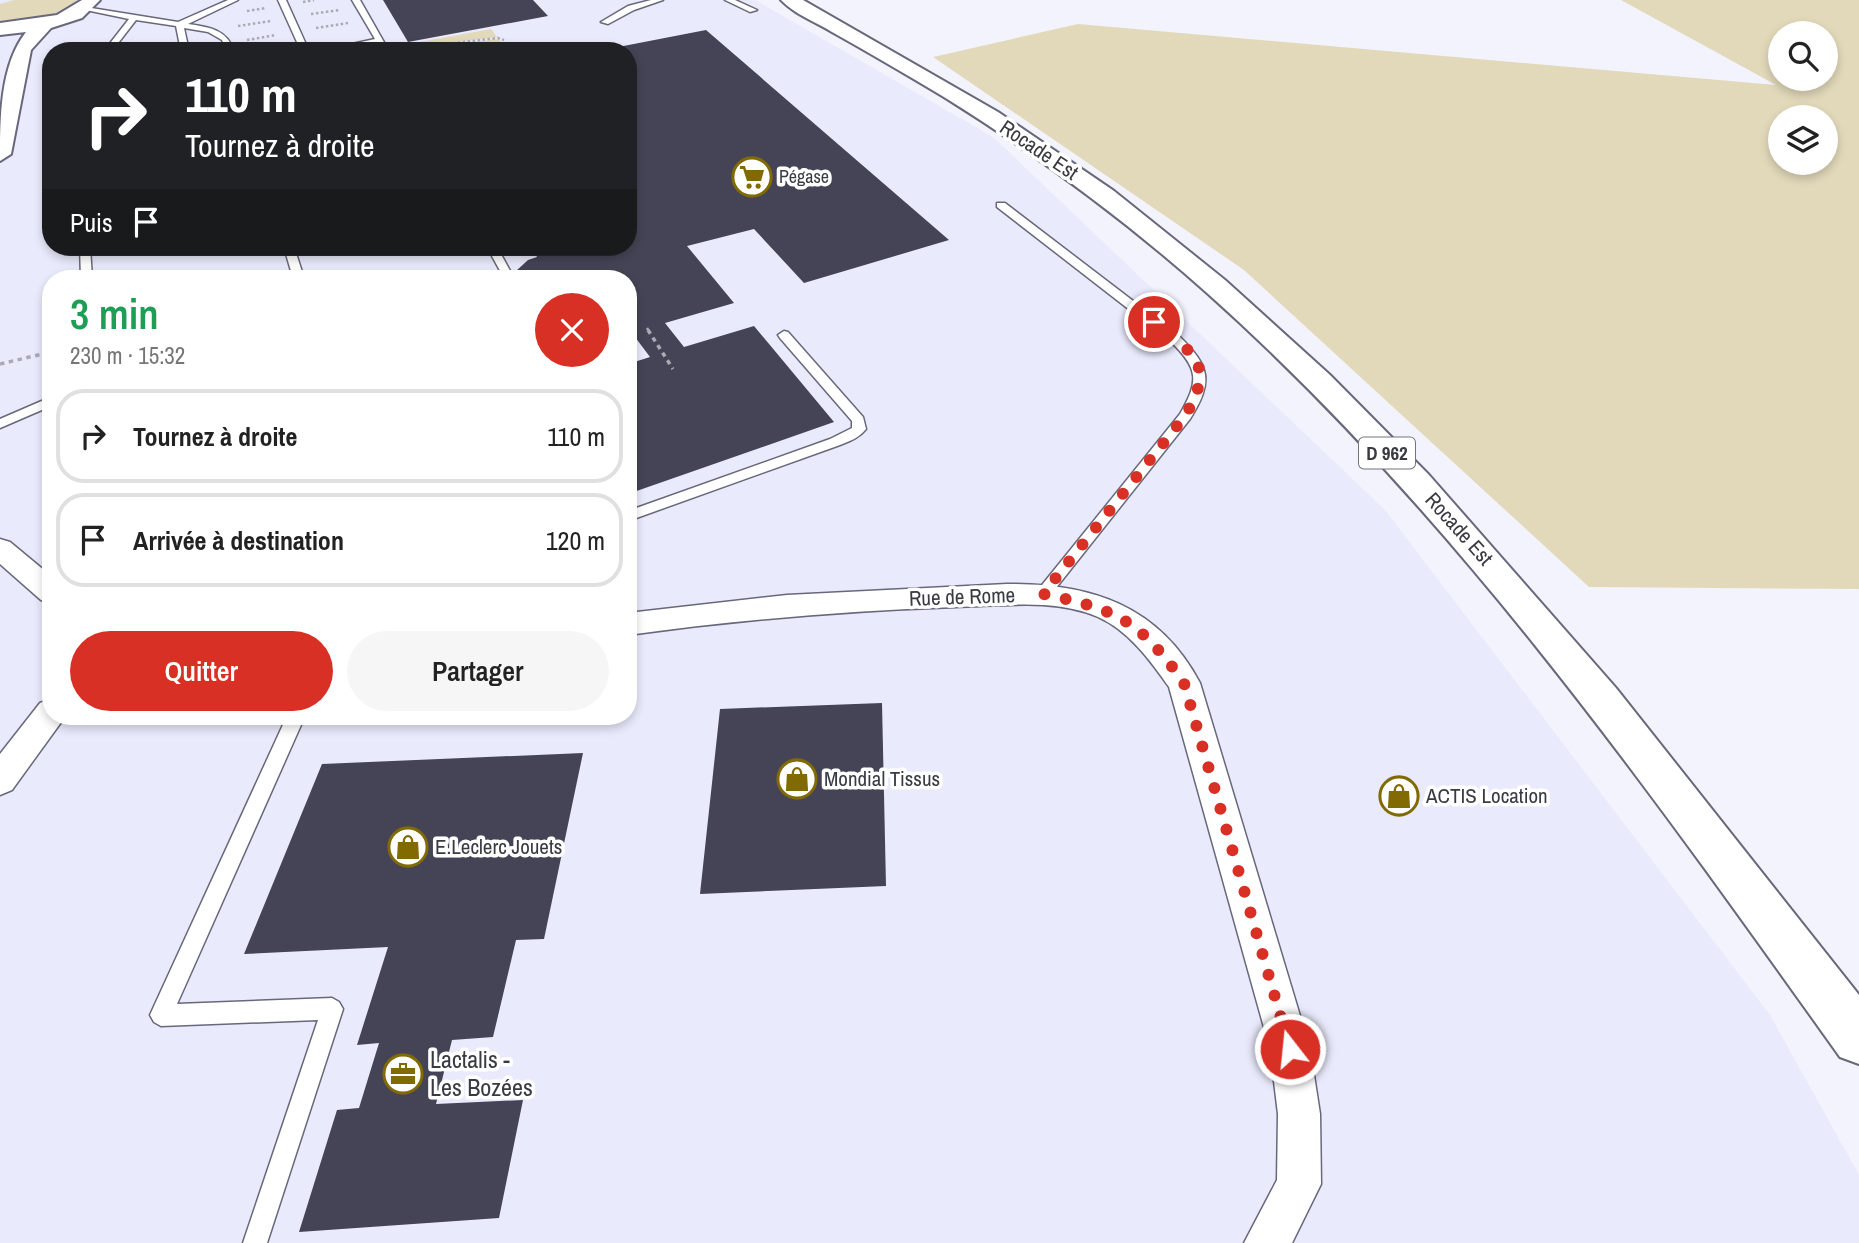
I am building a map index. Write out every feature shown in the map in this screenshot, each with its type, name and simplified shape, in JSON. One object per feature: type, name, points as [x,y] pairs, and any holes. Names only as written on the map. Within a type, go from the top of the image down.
[{"type":"main road","name":"Rocade Est","points":[[790,0],[966,101],[1105,195],[1202,274],[1309,372],[1491,565],[1725,858],[1859,1038]]},
{"type":"main road","points":[[0,30],[45,23],[88,4]]},
{"type":"main road","points":[[0,154],[21,50],[45,23]]},
{"type":"main road","points":[[0,30],[21,50]]},
{"type":"street","points":[[0,549],[42,584]]},
{"type":"street","name":"Rue de Rome","points":[[637,623],[716,611],[866,601],[1043,594],[1108,610],[1138,628],[1163,654],[1184,683],[1290,1049],[1298,1114],[1299,1184],[1267,1243]]},
{"type":"street","points":[[0,780],[42,724]]},
{"type":"lane","points":[[178,25],[222,8],[234,0]]},
{"type":"lane","points":[[282,0],[301,42]]},
{"type":"lane","points":[[356,0],[379,41],[373,42]]},
{"type":"lane","points":[[605,22],[631,8],[659,0]]},
{"type":"lane","points":[[729,0],[753,10]]},
{"type":"lane","points":[[88,4],[134,17],[210,30],[222,36],[225,42]]},
{"type":"lane","points":[[115,42],[134,17]]},
{"type":"lane","points":[[178,25],[183,42]]},
{"type":"lane","points":[[1001,205],[1175,339],[1197,361],[1202,373],[1199,392],[1185,416],[1043,594]]},
{"type":"lane","points":[[637,513],[835,442],[853,435],[859,429],[858,420],[784,335]]},
{"type":"lane","points":[[0,424],[42,405]]},
{"type":"lane","points":[[255,1243],[332,1009],[161,1015],[292,725]]},
{"type":"path","points":[[464,42],[498,38],[504,40]]},
{"type":"path","points":[[647,328],[673,369]]},
{"type":"path","points":[[0,364],[42,354]]},
{"type":"shaded area","points":[[0,0],[755,0],[993,137],[1385,510],[1770,1015],[1859,1175],[1859,1243],[0,1243]]},
{"type":"shaded area","points":[[14,0],[76,0],[76,4],[49,18],[0,24],[0,4]]},
{"type":"shaded area","points":[[1621,0],[1859,0],[1859,589],[1589,587],[1244,270],[933,57],[1078,24],[1768,84],[1768,91],[1838,91],[1838,21],[1768,21],[1768,81]]},
{"type":"shaded area","points":[[491,29],[497,37],[457,42],[420,42]]},
{"type":"shaded area","points":[[499,39],[501,42],[475,42]]},
{"type":"building","points":[[383,0],[533,0],[548,16],[408,42]]},
{"type":"building","name":"Pégase","points":[[706,30],[949,240],[804,283],[754,229],[687,246],[734,303],[665,323],[684,347],[754,326],[834,422],[637,491],[637,361],[650,357],[637,340],[637,270],[517,270],[536,256],[637,256],[637,43]]},
{"type":"building","points":[[882,703],[886,886],[700,894],[720,709]]},
{"type":"building","points":[[583,753],[544,939],[516,940],[493,1037],[452,1040],[436,1104],[523,1100],[499,1218],[299,1232],[337,1110],[359,1108],[379,1043],[357,1045],[388,947],[244,954],[322,764]]},
{"type":"place","name":"Pégase","points":[[752,177]]},
{"type":"place","name":"Mondial Tissus","points":[[797,779]]},
{"type":"place","name":"ACTIS Location","points":[[1399,796]]},
{"type":"place","name":"E.Leclerc Jouets","points":[[408,847]]},
{"type":"place","name":"Lactalis - Les Bozées","points":[[403,1074]]},
{"type":"route","points":[[1154,322],[1197,361],[1202,373],[1199,392],[1185,416],[1043,594],[1108,610],[1138,628],[1163,654],[1184,683],[1290,1049]]}]
